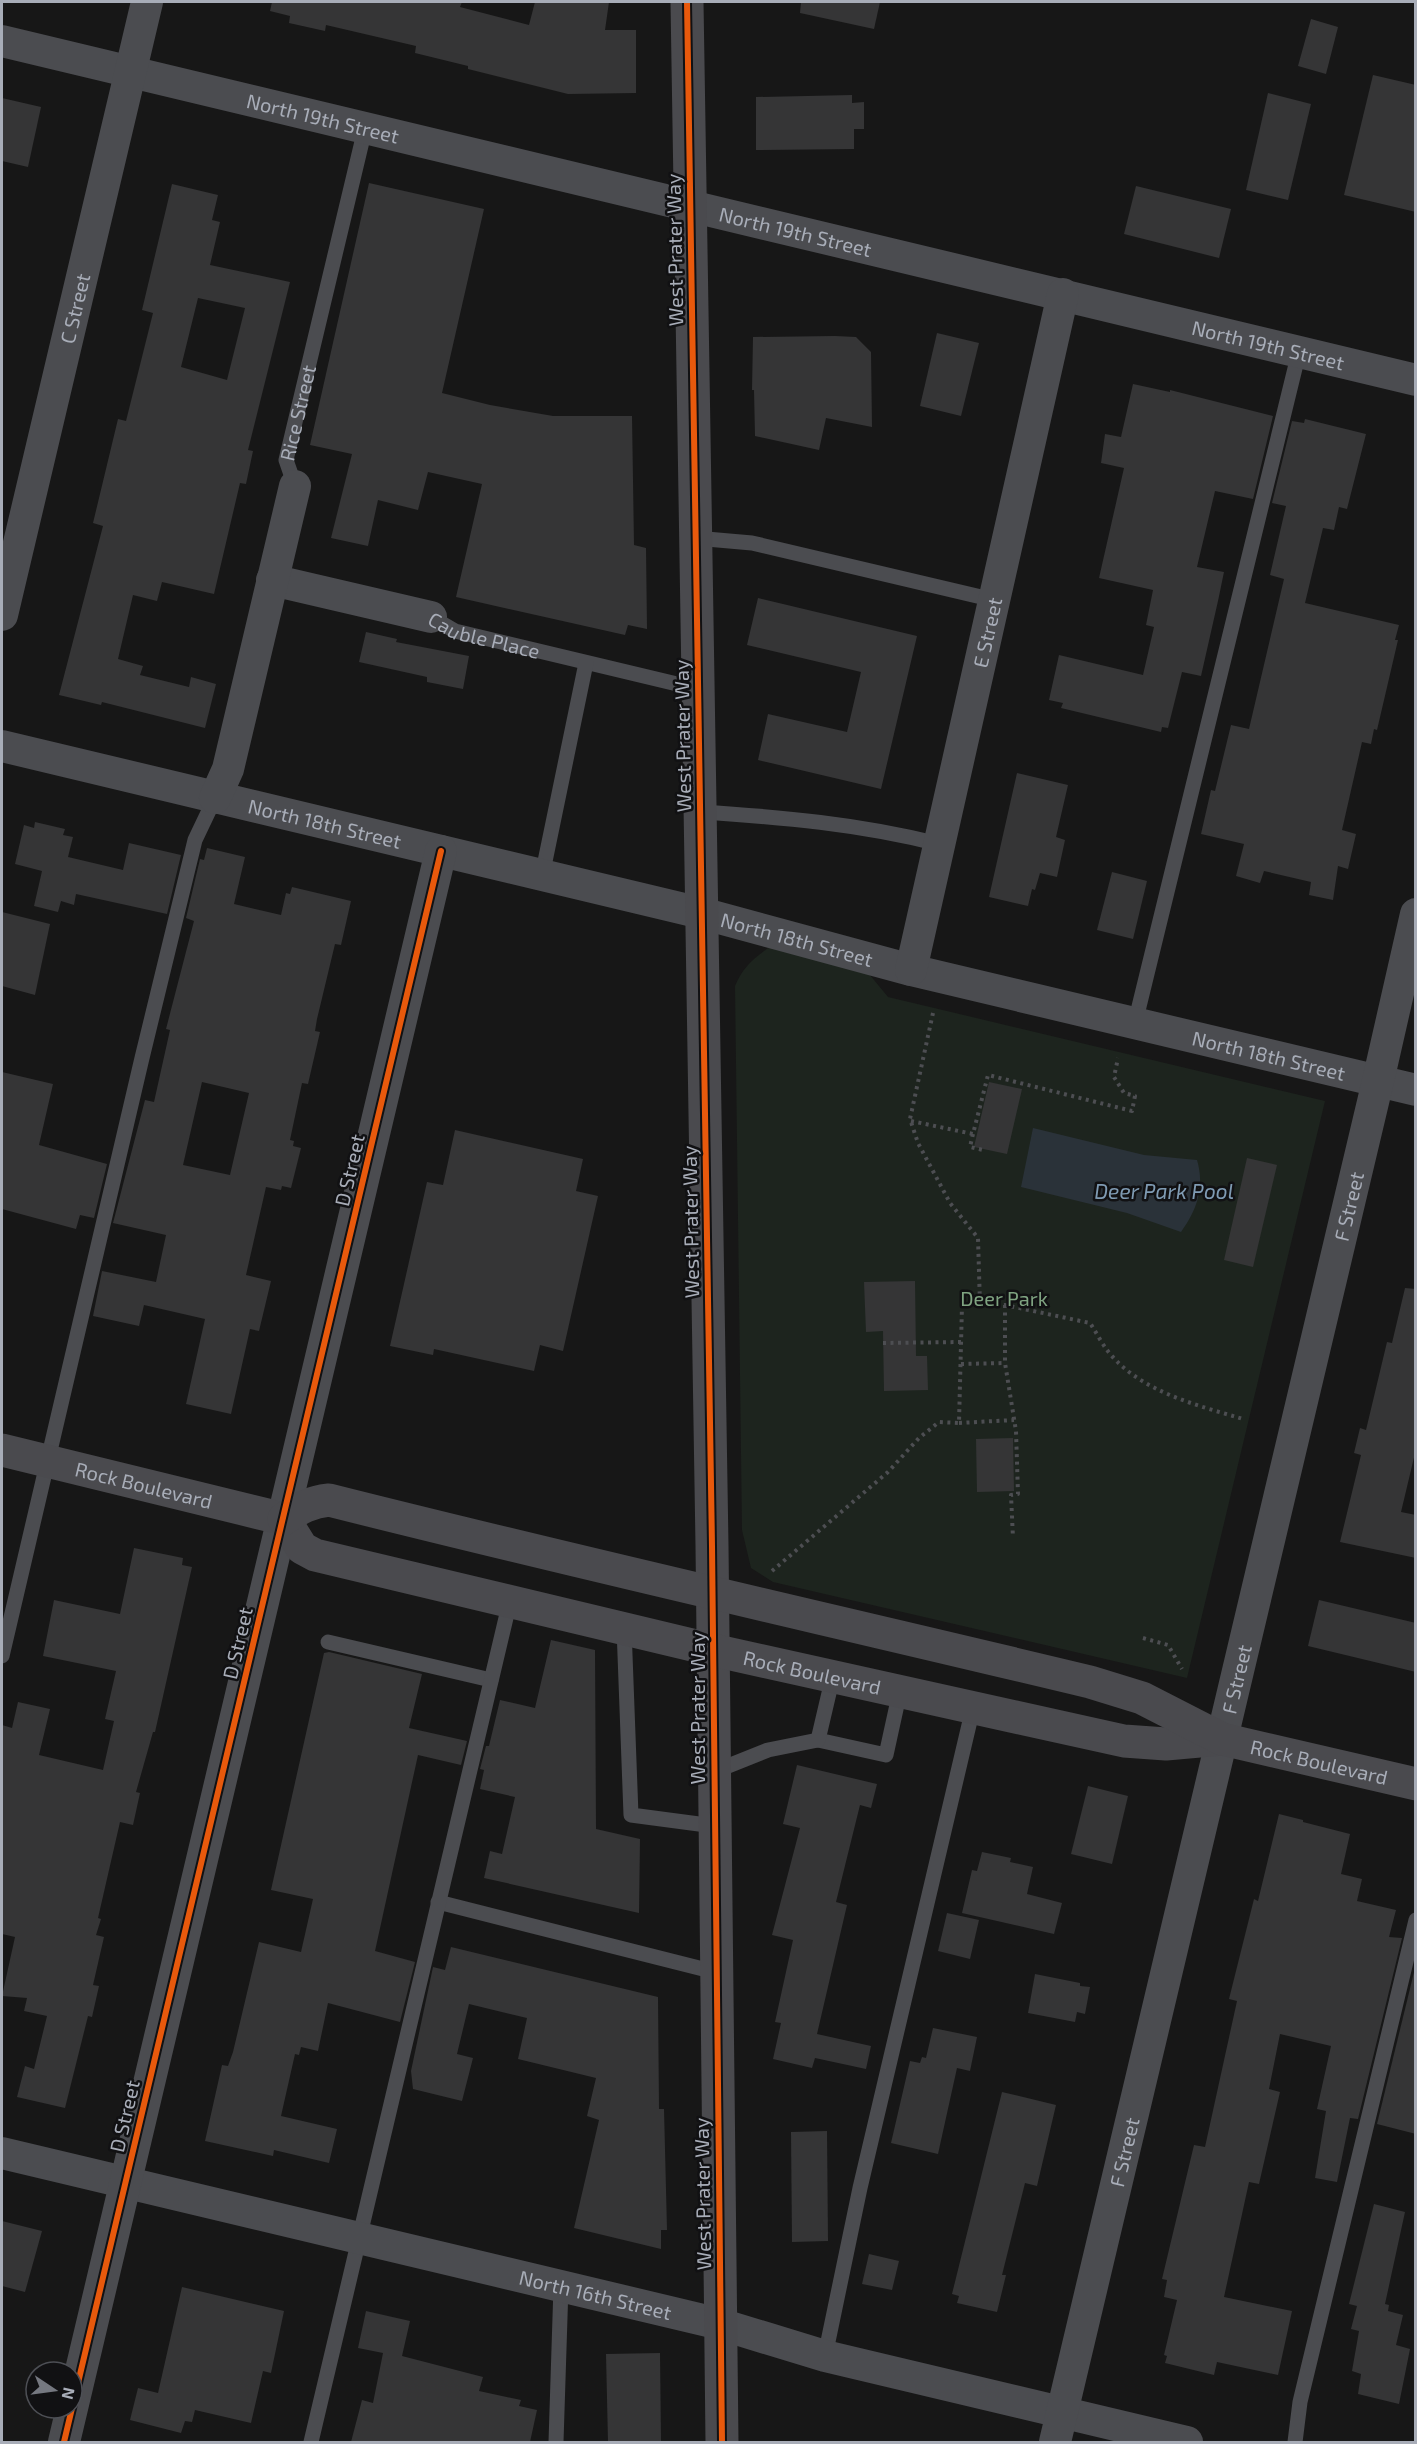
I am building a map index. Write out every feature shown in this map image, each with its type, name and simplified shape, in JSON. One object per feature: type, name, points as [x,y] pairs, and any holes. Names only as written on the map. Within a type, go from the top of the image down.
[{"type":"main road","name":"West Prater Way","points":[[687,2],[713,1592],[715,1972],[722,2442]]},
{"type":"main road","name":"Rock Boulevard","points":[[2,1450],[284,1519],[302,1548],[315,1555],[713,1650],[1124,1741],[1166,1744],[1222,1739]]},
{"type":"main road","name":"Rock Boulevard","points":[[284,1519],[313,1502],[329,1500],[576,1562],[713,1592],[1090,1682],[1142,1698],[1222,1739],[1416,1784]]},
{"type":"street","name":"C Street","points":[[2,615],[147,2]]},
{"type":"street","name":"North 19th Street","points":[[2,41],[1416,380]]},
{"type":"street","name":"E Street","points":[[911,970],[1063,294]]},
{"type":"street","name":"Rice Street","points":[[215,798],[228,769],[295,486]]},
{"type":"street","name":"Cauble Place","points":[[273,580],[430,617]]},
{"type":"street","name":"North 18th Street","points":[[2,746],[701,914],[911,970],[1416,1090]]},
{"type":"street","name":"D Street","points":[[64,2442],[441,851]]},
{"type":"street","name":"F Street","points":[[1059,2428],[1416,914]]},
{"type":"street","name":"North 16th Street","points":[[2,2153],[720,2324],[1059,2428],[1187,2442]]},
{"type":"lane","name":"Rice Street","points":[[295,486],[286,460],[365,129]]},
{"type":"lane","points":[[1135,1023],[1299,352]]},
{"type":"lane","points":[[695,538],[752,543],[994,600]]},
{"type":"lane","name":"Cauble Place","points":[[430,617],[454,631],[698,689]]},
{"type":"lane","points":[[542,876],[586,663]]},
{"type":"lane","points":[[2,1656],[195,840],[215,798]]},
{"type":"lane","points":[[700,812],[777,817],[888,831],[939,844]]},
{"type":"lane","points":[[311,2442],[510,1601]]},
{"type":"lane","points":[[624,1628],[631,1815],[714,1827]]},
{"type":"lane","points":[[328,1642],[491,1680]]},
{"type":"lane","points":[[818,1740],[833,1676]]},
{"type":"lane","points":[[713,1772],[768,1750],[818,1740],[886,1755],[900,1691]]},
{"type":"lane","points":[[825,2356],[860,2187],[973,1708]]},
{"type":"lane","points":[[438,1902],[715,1972]]},
{"type":"lane","points":[[1295,2442],[1300,2402],[1416,1920]]},
{"type":"lane","points":[[556,2442],[561,2286]]},
{"type":"path","points":[[933,1013],[911,1121],[918,1143],[950,1203],[978,1238],[980,1305]]},
{"type":"path","points":[[983,1150],[970,1147],[988,1075],[1132,1111],[1135,1096],[1124,1093],[1114,1077],[1118,1058]]},
{"type":"path","points":[[911,1121],[973,1134]]},
{"type":"path","points":[[959,1423],[962,1305],[1005,1305],[1090,1323],[1108,1352],[1135,1376],[1186,1402],[1243,1419]]},
{"type":"path","points":[[1005,1305],[1005,1363],[1014,1420],[1018,1494],[1011,1495],[1013,1538]]},
{"type":"path","points":[[883,1343],[962,1342]]},
{"type":"path","points":[[961,1364],[1005,1363]]},
{"type":"path","points":[[772,1571],[888,1472],[918,1438],[939,1422],[1014,1420]]},
{"type":"path","points":[[1143,1638],[1168,1645],[1182,1668]]},
{"type":"green space","name":"Deer Park","points":[[771,946],[860,963],[888,997],[1325,1101],[1187,1678],[773,1582],[751,1568],[742,1530],[735,986],[750,963]]},
{"type":"water","name":"Deer Park Pool","points":[[1033,1128],[1144,1155],[1197,1160],[1200,1189],[1187,1224],[1181,1232],[1127,1213],[1021,1187]]},
{"type":"building","points":[[272,2],[462,2],[460,7],[529,25],[535,2],[609,2],[605,30],[636,30],[636,93],[568,94],[468,69],[468,66],[415,53],[416,46],[326,25],[325,31],[289,23],[290,16],[270,11]]},
{"type":"building","points":[[801,2],[880,2],[874,29],[800,13]]},
{"type":"building","points":[[1311,19],[1338,27],[1326,74],[1298,66]]},
{"type":"building","points":[[1373,75],[1416,85],[1416,212],[1344,195]]},
{"type":"building","points":[[1268,93],[1311,104],[1288,200],[1246,190]]},
{"type":"building","points":[[852,95],[852,103],[864,102],[864,129],[854,129],[854,149],[756,150],[756,97]]},
{"type":"building","points":[[2,98],[41,107],[28,167],[2,161]]},
{"type":"building","points":[[369,183],[484,209],[442,393],[490,405],[553,416],[632,416],[634,545],[646,548],[647,629],[628,625],[625,635],[456,597],[482,484],[428,472],[418,510],[378,500],[368,546],[331,538],[352,454],[310,445]]},
{"type":"building","points":[[172,184],[218,195],[212,220],[220,222],[210,265],[290,282],[248,450],[253,451],[246,484],[240,483],[214,594],[162,582],[157,601],[133,595],[118,659],[143,666],[140,675],[189,687],[191,677],[216,684],[205,728],[102,702],[101,705],[59,695],[103,526],[93,523],[118,419],[126,421],[153,313],[142,310]],"holes":[[[198,298],[245,308],[227,380],[181,367]]]},
{"type":"building","points":[[1136,186],[1231,209],[1219,258],[1124,234]]},
{"type":"building","points":[[937,333],[979,343],[961,416],[920,406]]},
{"type":"building","points":[[753,337],[856,337],[871,352],[872,427],[826,418],[819,450],[755,436],[754,390],[752,390]]},
{"type":"building","points":[[1133,384],[1170,392],[1170,390],[1273,416],[1253,499],[1215,491],[1197,567],[1224,572],[1218,601],[1201,676],[1182,672],[1168,728],[1162,727],[1161,732],[1061,708],[1063,703],[1049,700],[1059,655],[1143,675],[1154,627],[1146,625],[1153,590],[1099,578],[1124,468],[1101,463],[1105,434],[1121,437]]},
{"type":"building","points":[[1305,419],[1366,434],[1347,509],[1339,507],[1334,530],[1323,528],[1305,603],[1399,625],[1395,640],[1398,640],[1377,730],[1374,729],[1371,744],[1362,742],[1342,830],[1356,834],[1348,869],[1338,866],[1333,900],[1309,895],[1311,882],[1264,871],[1260,883],[1236,876],[1244,844],[1201,834],[1211,790],[1215,791],[1231,725],[1249,729],[1284,579],[1270,575],[1286,506],[1272,503],[1292,421],[1304,423]]},
{"type":"building","points":[[758,598],[917,636],[881,789],[758,760],[768,714],[847,732],[861,672],[747,645]]},
{"type":"building","points":[[366,632],[397,639],[396,642],[469,656],[463,689],[427,682],[427,677],[359,662]]},
{"type":"building","points":[[1017,773],[1068,785],[1056,837],[1065,840],[1057,877],[1040,873],[1035,890],[1032,889],[1028,906],[989,897]]},
{"type":"building","points":[[35,822],[65,829],[63,835],[73,837],[68,857],[123,870],[129,843],[181,855],[167,914],[76,894],[74,905],[61,901],[58,912],[34,906],[42,871],[15,864],[24,825],[34,828]]},
{"type":"building","points":[[207,848],[245,857],[234,904],[281,915],[286,893],[290,894],[292,887],[351,901],[341,945],[335,944],[317,1019],[315,1031],[320,1032],[308,1084],[302,1083],[290,1140],[294,1141],[293,1146],[301,1148],[291,1188],[282,1186],[281,1190],[266,1187],[246,1275],[271,1281],[259,1331],[250,1329],[231,1414],[186,1404],[205,1319],[144,1305],[139,1326],[93,1316],[102,1271],[156,1282],[166,1235],[113,1223],[145,1100],[154,1102],[170,1030],[166,1029],[194,921],[186,918],[200,859],[204,860]],"holes":[[[202,1082],[249,1093],[230,1175],[183,1165]]]},
{"type":"building","points":[[1112,872],[1147,881],[1133,939],[1097,930]]},
{"type":"building","points":[[2,912],[50,924],[35,995],[2,986]]},
{"type":"building","points":[[2,1072],[53,1084],[39,1145],[107,1164],[94,1218],[80,1215],[76,1229],[2,1209]]},
{"type":"building","points":[[989,1082],[1022,1089],[1007,1154],[974,1147]]},
{"type":"building","points":[[455,1130],[583,1159],[576,1191],[598,1196],[563,1351],[540,1345],[534,1371],[434,1349],[433,1355],[390,1346],[427,1182],[443,1185]]},
{"type":"building","points":[[1247,1158],[1277,1165],[1253,1267],[1224,1260]]},
{"type":"building","points":[[915,1281],[916,1356],[927,1356],[928,1390],[884,1391],[883,1331],[866,1332],[864,1282]]},
{"type":"building","points":[[1405,1288],[1416,1289],[1416,1449],[1401,1512],[1416,1515],[1416,1558],[1340,1542],[1361,1455],[1354,1453],[1360,1428],[1366,1430],[1387,1342],[1392,1343]]},
{"type":"building","points":[[1013,1438],[1014,1491],[977,1492],[976,1439]]},
{"type":"building","points":[[134,1548],[183,1558],[182,1565],[192,1567],[155,1732],[153,1732],[136,1792],[140,1793],[133,1825],[120,1822],[98,1918],[101,1919],[96,1935],[104,1937],[93,1985],[99,1986],[92,2017],[88,2016],[65,2108],[17,2097],[25,2066],[34,2069],[47,2016],[24,2011],[27,1998],[2,1996],[15,1937],[2,1934],[2,1725],[12,1728],[18,1702],[50,1709],[39,1755],[103,1770],[114,1721],[105,1719],[116,1671],[43,1656],[54,1600],[120,1614]]},
{"type":"building","points":[[1319,1600],[1416,1623],[1416,1672],[1308,1646]]},
{"type":"building","points":[[551,1640],[595,1650],[596,1829],[640,1839],[639,1913],[484,1878],[490,1851],[502,1854],[515,1797],[480,1789],[484,1770],[480,1769],[486,1746],[489,1746],[500,1700],[535,1708]]},
{"type":"building","points":[[329,1652],[422,1674],[409,1728],[467,1741],[461,1765],[418,1755],[375,1951],[415,1962],[400,2022],[328,2003],[318,2051],[301,2047],[299,2055],[295,2054],[281,2116],[337,2129],[329,2163],[274,2150],[273,2156],[205,2141],[222,2065],[228,2066],[233,2052],[259,1942],[301,1952],[313,1899],[271,1890],[324,1653]]},
{"type":"building","points":[[797,1765],[877,1784],[871,1808],[860,1805],[836,1902],[847,1905],[817,2034],[871,2046],[866,2069],[815,2058],[812,2068],[773,2059],[781,2023],[775,2022],[793,1940],[772,1935],[800,1828],[783,1824]]},
{"type":"building","points":[[1088,1786],[1128,1796],[1112,1864],[1071,1854]]},
{"type":"building","points":[[1279,1814],[1350,1834],[1341,1874],[1362,1879],[1357,1901],[1396,1910],[1389,1937],[1402,1938],[1358,2119],[1350,2118],[1337,2182],[1315,2178],[1326,2111],[1317,2109],[1331,2046],[1280,2034],[1269,2089],[1280,2092],[1259,2184],[1249,2182],[1224,2297],[1292,2311],[1278,2375],[1217,2362],[1214,2375],[1165,2363],[1167,2356],[1164,2355],[1177,2300],[1164,2297],[1167,2280],[1162,2279],[1194,2145],[1205,2147],[1237,2001],[1229,1999],[1254,1899],[1258,1901]]},
{"type":"building","points":[[982,1852],[1011,1858],[1010,1862],[1033,1867],[1027,1894],[1062,1903],[1054,1934],[962,1913],[972,1870],[977,1871]]},
{"type":"building","points":[[947,1913],[979,1920],[970,1959],[938,1951]]},
{"type":"building","points":[[451,1947],[658,1997],[659,2109],[664,2109],[667,2230],[661,2230],[661,2249],[574,2228],[599,2120],[587,2116],[596,2078],[518,2059],[527,2018],[469,2004],[457,2054],[473,2058],[462,2101],[413,2089],[411,2071],[433,1967],[445,1970]]},
{"type":"building","points":[[1416,1964],[1416,2134],[1377,2124]]},
{"type":"building","points":[[1035,1974],[1090,1987],[1085,2014],[1077,2012],[1075,2022],[1028,2013]]},
{"type":"building","points":[[933,2028],[977,2037],[970,2071],[957,2068],[938,2154],[891,2143],[910,2061],[920,2063],[922,2057],[926,2058]]},
{"type":"building","points":[[1002,2092],[1056,2105],[1037,2186],[1025,2183],[1002,2275],[1006,2275],[997,2312],[957,2303],[959,2296],[952,2294]]},
{"type":"building","points":[[827,2131],[828,2241],[792,2242],[791,2132]]},
{"type":"building","points":[[1374,2204],[1405,2212],[1385,2304],[1389,2305],[1388,2311],[1403,2315],[1396,2345],[1410,2349],[1399,2404],[1358,2394],[1361,2374],[1352,2371],[1359,2331],[1351,2329],[1357,2306],[1349,2304]]},
{"type":"building","points":[[2,2221],[42,2231],[25,2292],[2,2286]]},
{"type":"building","points":[[869,2254],[899,2261],[892,2290],[862,2284]]},
{"type":"building","points":[[182,2287],[284,2311],[271,2373],[263,2371],[251,2423],[195,2410],[192,2422],[185,2421],[181,2433],[130,2420],[138,2388],[158,2393]]},
{"type":"building","points":[[366,2311],[410,2321],[402,2356],[483,2377],[479,2391],[521,2400],[519,2406],[537,2410],[530,2442],[351,2442],[362,2400],[373,2403],[383,2353],[358,2348]]},
{"type":"building","points":[[660,2353],[661,2442],[608,2442],[606,2354]]},
{"type":"cycle path","points":[[687,2],[712,1546],[722,2442]]},
{"type":"cycle path","points":[[64,2442],[441,851]]}]
